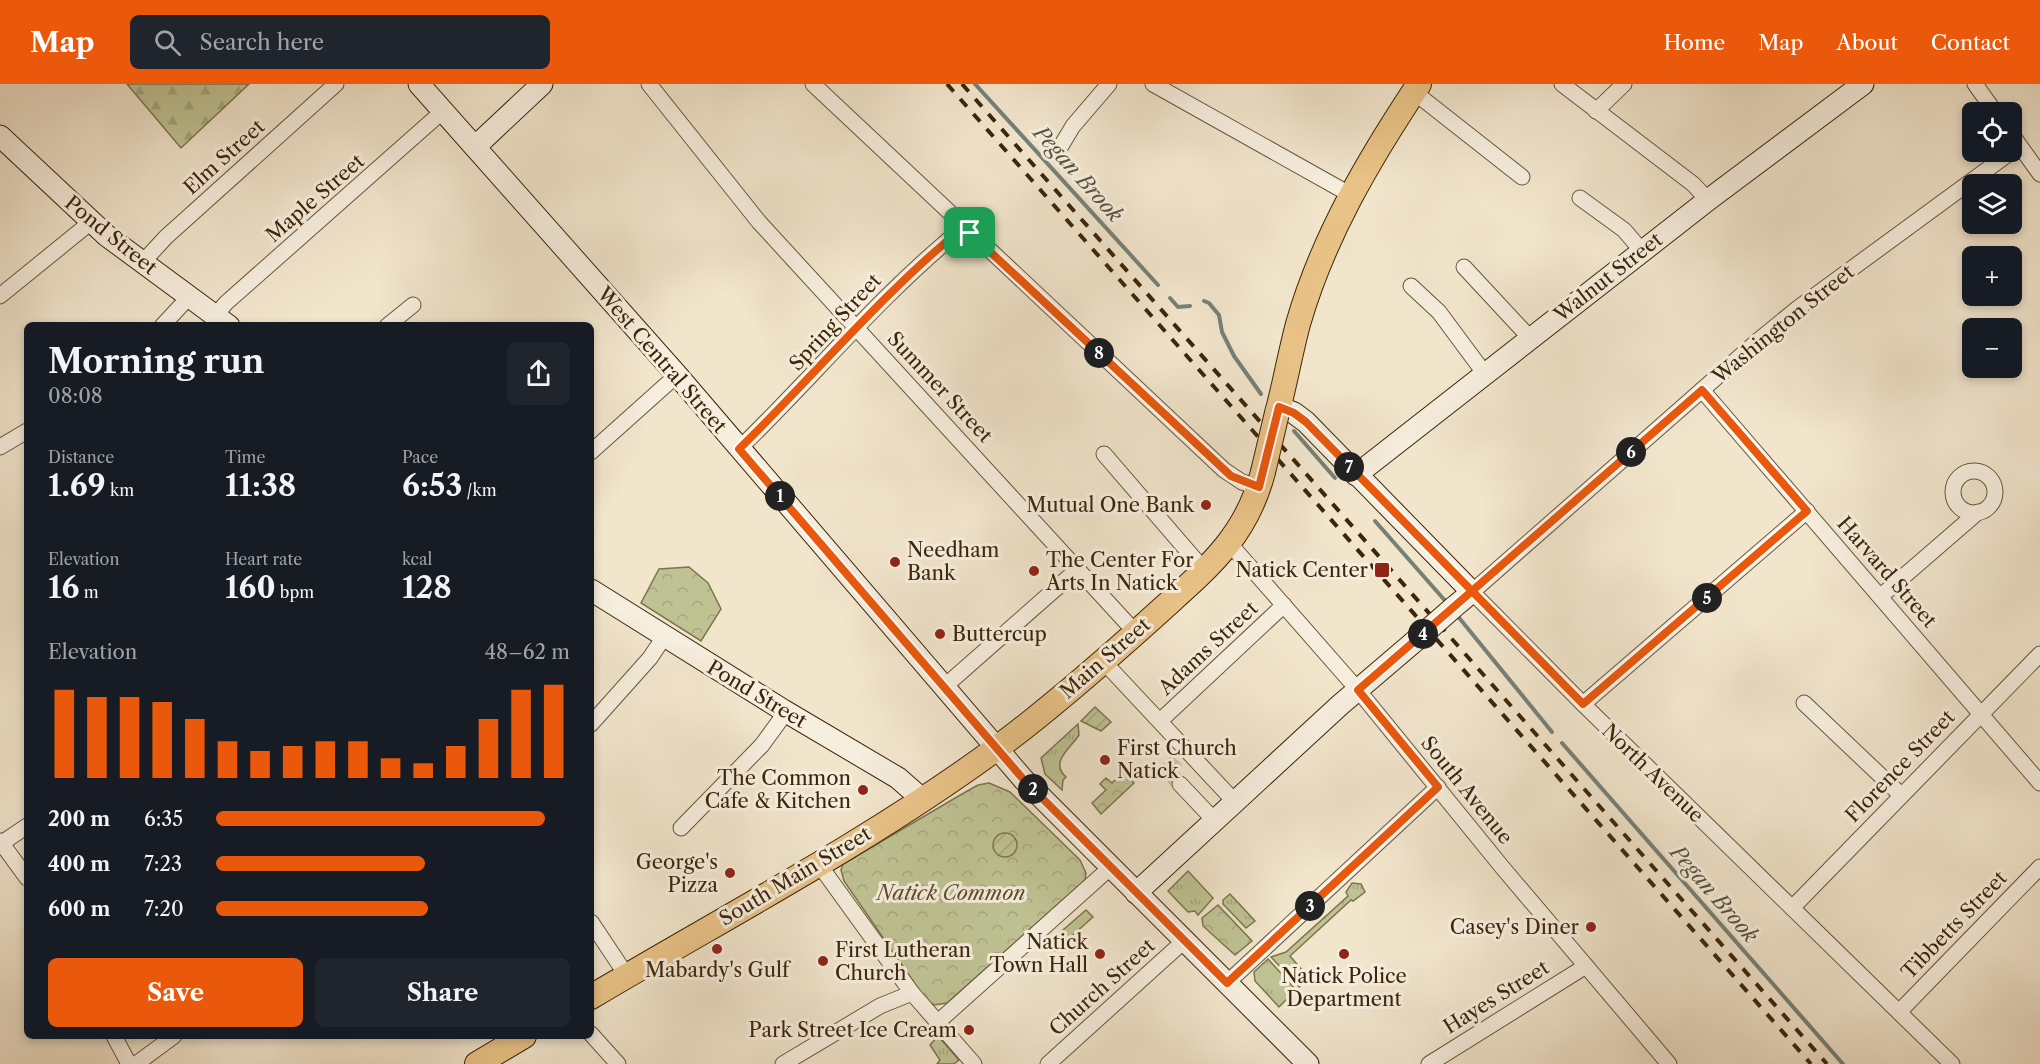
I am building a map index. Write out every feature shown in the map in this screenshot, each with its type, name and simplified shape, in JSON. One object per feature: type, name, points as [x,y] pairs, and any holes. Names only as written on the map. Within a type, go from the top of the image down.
[{"type":"main road","name":"Main Street","points":[[996,748],[1136,633],[1230,544],[1246,520],[1261,479],[1306,300],[1330,238],[1351,195],[1417,88]]},
{"type":"main road","name":"South Main Street","points":[[594,996],[922,799],[996,748]]},
{"type":"main road","points":[[477,1064],[519,1039]]},
{"type":"street","name":"Elm Street","points":[[142,263],[166,237],[336,84]]},
{"type":"street","name":"West Central Street","points":[[419,84],[677,375],[996,748],[1136,893],[1308,1064]]},
{"type":"street","points":[[475,147],[542,84]]},
{"type":"street","name":"Summer Street","points":[[649,84],[759,222],[1136,633]]},
{"type":"street","points":[[813,84],[1224,470],[1242,482],[1261,479]]},
{"type":"street","points":[[1061,146],[1073,126],[1109,84]]},
{"type":"street","points":[[1562,84],[1693,184],[1708,200]]},
{"type":"street","points":[[1596,111],[1624,84]]},
{"type":"street","name":"Walnut Street","points":[[1356,474],[1708,200],[1863,84]]},
{"type":"street","points":[[1975,84],[1988,102]]},
{"type":"street","points":[[1157,86],[1351,195]]},
{"type":"street","points":[[1417,88],[1522,177]]},
{"type":"street","name":"Maple Street","points":[[222,321],[226,303],[443,111]]},
{"type":"street","name":"Pond Street","points":[[1,138],[91,222],[142,263],[222,321]]},
{"type":"street","points":[[2022,155],[2040,174]]},
{"type":"street","name":"Washington Street","points":[[1136,893],[1358,690],[1702,390],[1798,308],[1992,162]]},
{"type":"street","points":[[1580,198],[1624,230],[1642,251]]},
{"type":"street","points":[[0,296],[74,239],[91,222]]},
{"type":"street","name":"Spring Street","points":[[739,449],[798,391],[923,260],[964,227]]},
{"type":"street","points":[[1464,267],[1530,338]]},
{"type":"street","points":[[1411,286],[1439,312],[1485,374]]},
{"type":"street","points":[[166,322],[189,297]]},
{"type":"street","points":[[392,322],[412,305]]},
{"type":"street","points":[[594,449],[677,375]]},
{"type":"street","name":"Harvard Street","points":[[1702,390],[2040,783]]},
{"type":"street","name":"North Avenue","points":[[1278,410],[1300,417],[1583,704],[1952,1064]]},
{"type":"street","points":[[0,447],[24,433]]},
{"type":"street","points":[[1104,454],[1204,570]]},
{"type":"street","points":[[1583,704],[1807,511]]},
{"type":"street","points":[[1881,596],[1978,512]]},
{"type":"street","name":"South Avenue","points":[[1230,544],[1358,690],[1586,966],[1660,1061]]},
{"type":"street","points":[[944,687],[1078,569]]},
{"type":"street","name":"Pond Street","points":[[594,592],[786,712],[898,778],[922,799]]},
{"type":"street","name":"Adams Street","points":[[1160,721],[1284,605]]},
{"type":"street","points":[[594,721],[650,658],[664,637]]},
{"type":"street","name":"Florence Street","points":[[1792,908],[2040,654]]},
{"type":"street","points":[[1103,661],[1160,721],[1181,754],[1235,802]]},
{"type":"street","points":[[1804,702],[1901,795]]},
{"type":"street","points":[[681,828],[762,745],[786,712]]},
{"type":"street","points":[[1180,784],[1215,821]]},
{"type":"street","points":[[1227,983],[1438,787]]},
{"type":"street","points":[[24,828],[1,842],[24,874]]},
{"type":"street","points":[[818,862],[912,993],[974,1064]]},
{"type":"street","points":[[938,1022],[1111,867]]},
{"type":"street","name":"Tibbetts Street","points":[[1899,1012],[2040,867]]},
{"type":"street","points":[[594,926],[627,976]]},
{"type":"street","name":"Church Street","points":[[1048,1064],[1184,941]]},
{"type":"street","name":"Hayes Street","points":[[1428,1064],[1586,966]]},
{"type":"street","points":[[786,1063],[880,1006],[912,993]]},
{"type":"street","points":[[594,1037],[618,1064]]},
{"type":"street","points":[[116,1039],[129,1064]]},
{"type":"street","points":[[136,1064],[170,1039]]},
{"type":"green space","points":[[127,84],[249,84],[181,148]]},
{"type":"green space","points":[[689,567],[708,583],[721,609],[701,641],[641,603],[659,569]]},
{"type":"green space","points":[[1095,707],[1111,722],[1101,731],[1081,721]]},
{"type":"green space","points":[[1078,724],[1079,735],[1061,761],[1061,771],[1066,777],[1063,780],[1062,790],[1045,774],[1041,758]]},
{"type":"green space","points":[[1123,772],[1134,783],[1101,814],[1092,803],[1106,790],[1100,784],[1106,778],[1112,783]]},
{"type":"green space","name":"Natick Common","points":[[989,783],[1010,792],[1080,860],[1086,873],[1085,880],[947,1003],[934,1005],[926,1000],[844,881],[841,870],[843,864],[962,794],[978,785]]},
{"type":"green space","points":[[1005,833],[1014,836],[1017,845],[1014,854],[1005,857],[996,854],[993,845],[996,836]]},
{"type":"green space","points":[[1188,871],[1213,898],[1198,915],[1195,911],[1188,912],[1168,891]]},
{"type":"green space","points":[[1352,883],[1361,884],[1365,892],[1353,901],[1351,900],[1290,956],[1308,977],[1299,987],[1288,970],[1285,972],[1271,957],[1286,952],[1348,896],[1346,892]]},
{"type":"green space","points":[[1230,894],[1255,921],[1246,928],[1223,904],[1223,900]]},
{"type":"green space","points":[[1218,905],[1252,941],[1235,955],[1203,926],[1202,918]]},
{"type":"green space","points":[[1086,910],[1093,917],[1055,951],[1048,943]]},
{"type":"green space","points":[[1268,959],[1296,990],[1279,1007],[1255,981],[1254,972]]},
{"type":"green space","points":[[938,1036],[959,1060],[954,1064],[937,1064],[940,1060],[930,1045]]},
{"type":"waterway","name":"Pegan Brook","points":[[975,84],[1158,285]]},
{"type":"waterway","name":"Pegan Brook","points":[[1170,298],[1178,307],[1190,306]]},
{"type":"waterway","name":"Pegan Brook","points":[[1204,301],[1209,303],[1219,315],[1222,332],[1234,356],[1261,394]]},
{"type":"waterway","name":"Pegan Brook","points":[[1294,431],[1335,478]]},
{"type":"waterway","name":"Pegan Brook","points":[[1375,521],[1448,604]]},
{"type":"waterway","name":"Pegan Brook","points":[[1456,614],[1552,732]]},
{"type":"waterway","name":"Pegan Brook","points":[[1562,743],[1843,1064]]},
{"type":"tunnel","points":[[1177,760],[1167,771],[1180,784]]},
{"type":"railway","points":[[947,84],[1811,1064]]},
{"type":"railway","points":[[962,84],[1827,1064]]},
{"type":"place","name":"Mutual One Bank","points":[[1206,505]]},
{"type":"place","name":"Needham Bank","points":[[895,562]]},
{"type":"place","name":"Natick Center","points":[[1382,570]]},
{"type":"place","name":"The Center For Arts In Natick","points":[[1034,571]]},
{"type":"place","name":"Buttercup","points":[[940,634]]},
{"type":"place","name":"First Church Natick","points":[[1105,760]]},
{"type":"place","name":"The Common Cafe & Kitchen","points":[[863,790]]},
{"type":"place","name":"George's Pizza","points":[[730,873]]},
{"type":"place","name":"Casey's Diner","points":[[1591,927]]},
{"type":"place","name":"Mabardy's Gulf","points":[[717,949]]},
{"type":"place","name":"Natick Town Hall","points":[[1100,954]]},
{"type":"place","name":"Natick Police Department","points":[[1344,954]]},
{"type":"place","name":"First Lutheran Church","points":[[823,961]]},
{"type":"place","name":"Park Street Ice Cream","points":[[969,1030]]},
{"type":"route","points":[[970,233],[964,227],[923,260],[798,391],[739,449],[1024,780],[1227,983],[1438,787],[1358,690],[1472,591],[1583,704],[1807,511],[1702,390],[1472,591],[1395,511],[1306,422],[1294,413],[1279,407],[1259,487],[1231,476],[970,233]]}]
